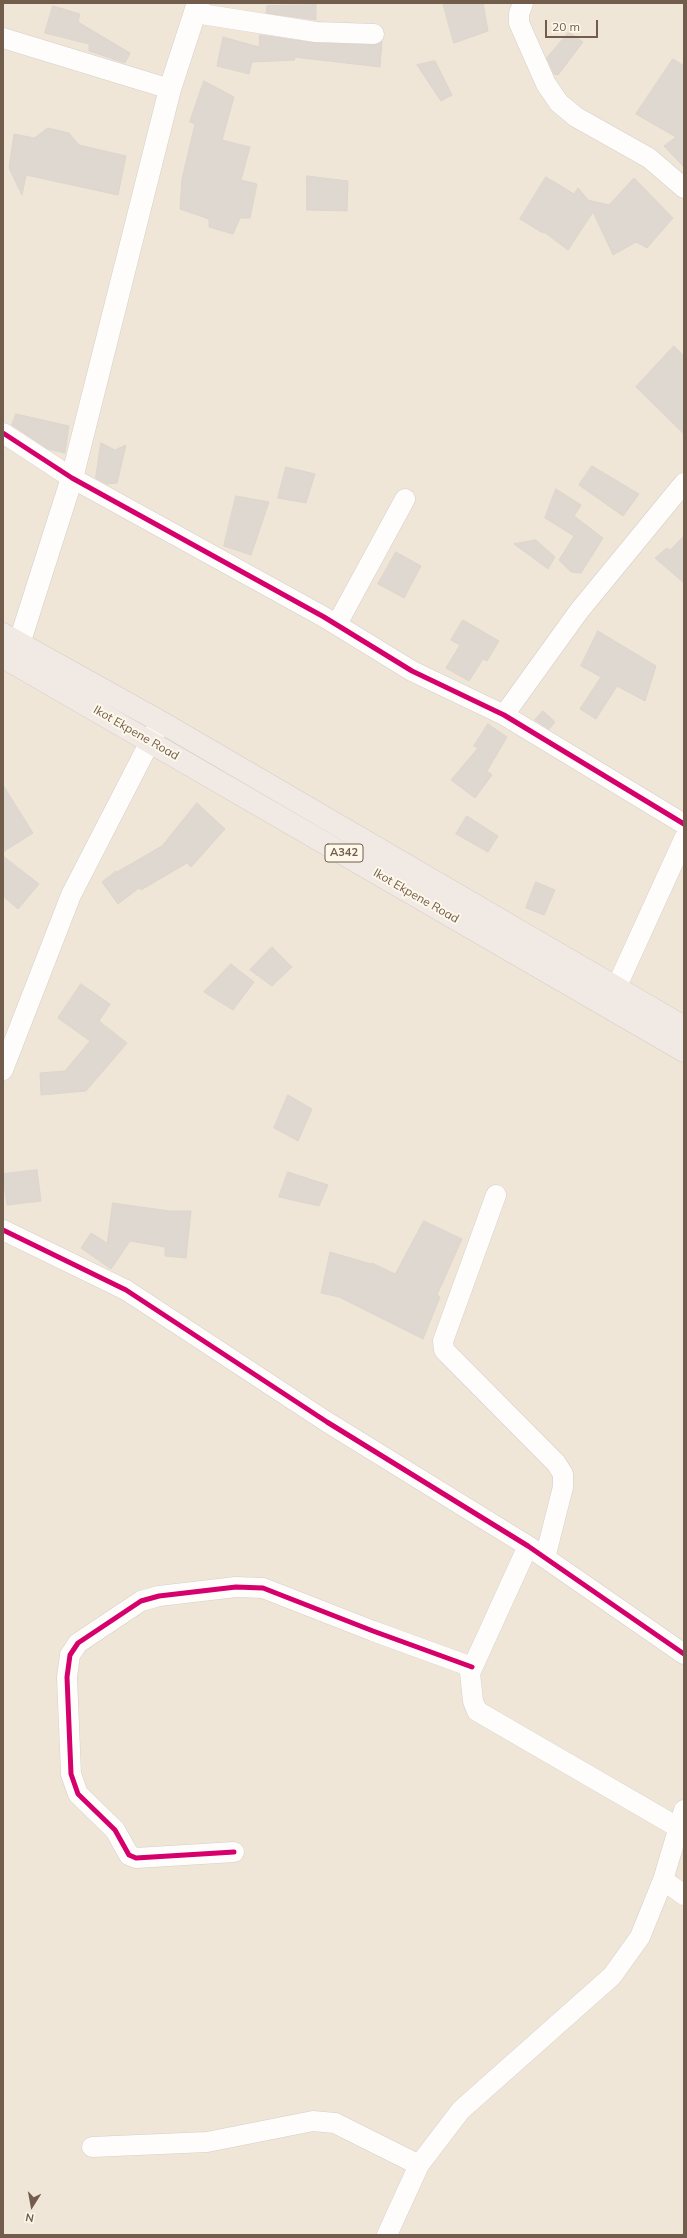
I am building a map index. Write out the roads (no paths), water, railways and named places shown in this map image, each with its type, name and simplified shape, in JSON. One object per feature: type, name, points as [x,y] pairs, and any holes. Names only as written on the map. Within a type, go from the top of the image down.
[{"type":"highway","name":"Ikot Ekpene Road","points":[[8,645],[155,731],[684,1051]]},
{"type":"highway","name":"Ikot Ekpene Road","points":[[155,731],[684,1027]]},
{"type":"street","points":[[523,3],[519,14],[519,23],[546,84],[559,103],[576,117],[649,158],[684,188]]},
{"type":"street","points":[[8,645],[72,478],[170,90],[197,8],[316,32],[374,34]]},
{"type":"street","points":[[3,38],[170,90]]},
{"type":"street","points":[[3,434],[72,478],[337,624],[412,671],[504,715],[684,824]]},
{"type":"street","points":[[504,715],[579,611],[684,483]]},
{"type":"street","points":[[337,624],[405,500]]},
{"type":"street","points":[[3,1070],[71,895],[155,731]]},
{"type":"street","points":[[616,988],[684,839]]},
{"type":"street","points":[[496,1195],[443,1341],[444,1350],[556,1464],[563,1474],[563,1487],[545,1558]]},
{"type":"street","points":[[3,1230],[126,1290],[327,1422],[528,1546],[684,1654]]},
{"type":"street","points":[[387,2235],[419,2165],[461,2110],[612,1976],[640,1937],[663,1880],[681,1819],[477,1711],[473,1701],[470,1673],[528,1546]]},
{"type":"street","points":[[234,1852],[136,1858],[129,1854],[115,1830],[78,1794],[72,1774],[66,1677],[70,1655],[78,1643],[141,1601],[159,1596],[236,1587],[263,1588],[373,1631],[472,1667]]},
{"type":"street","points":[[663,1880],[684,1895]]},
{"type":"street","points":[[92,2147],[207,2142],[312,2121],[336,2123],[419,2165]]}]
